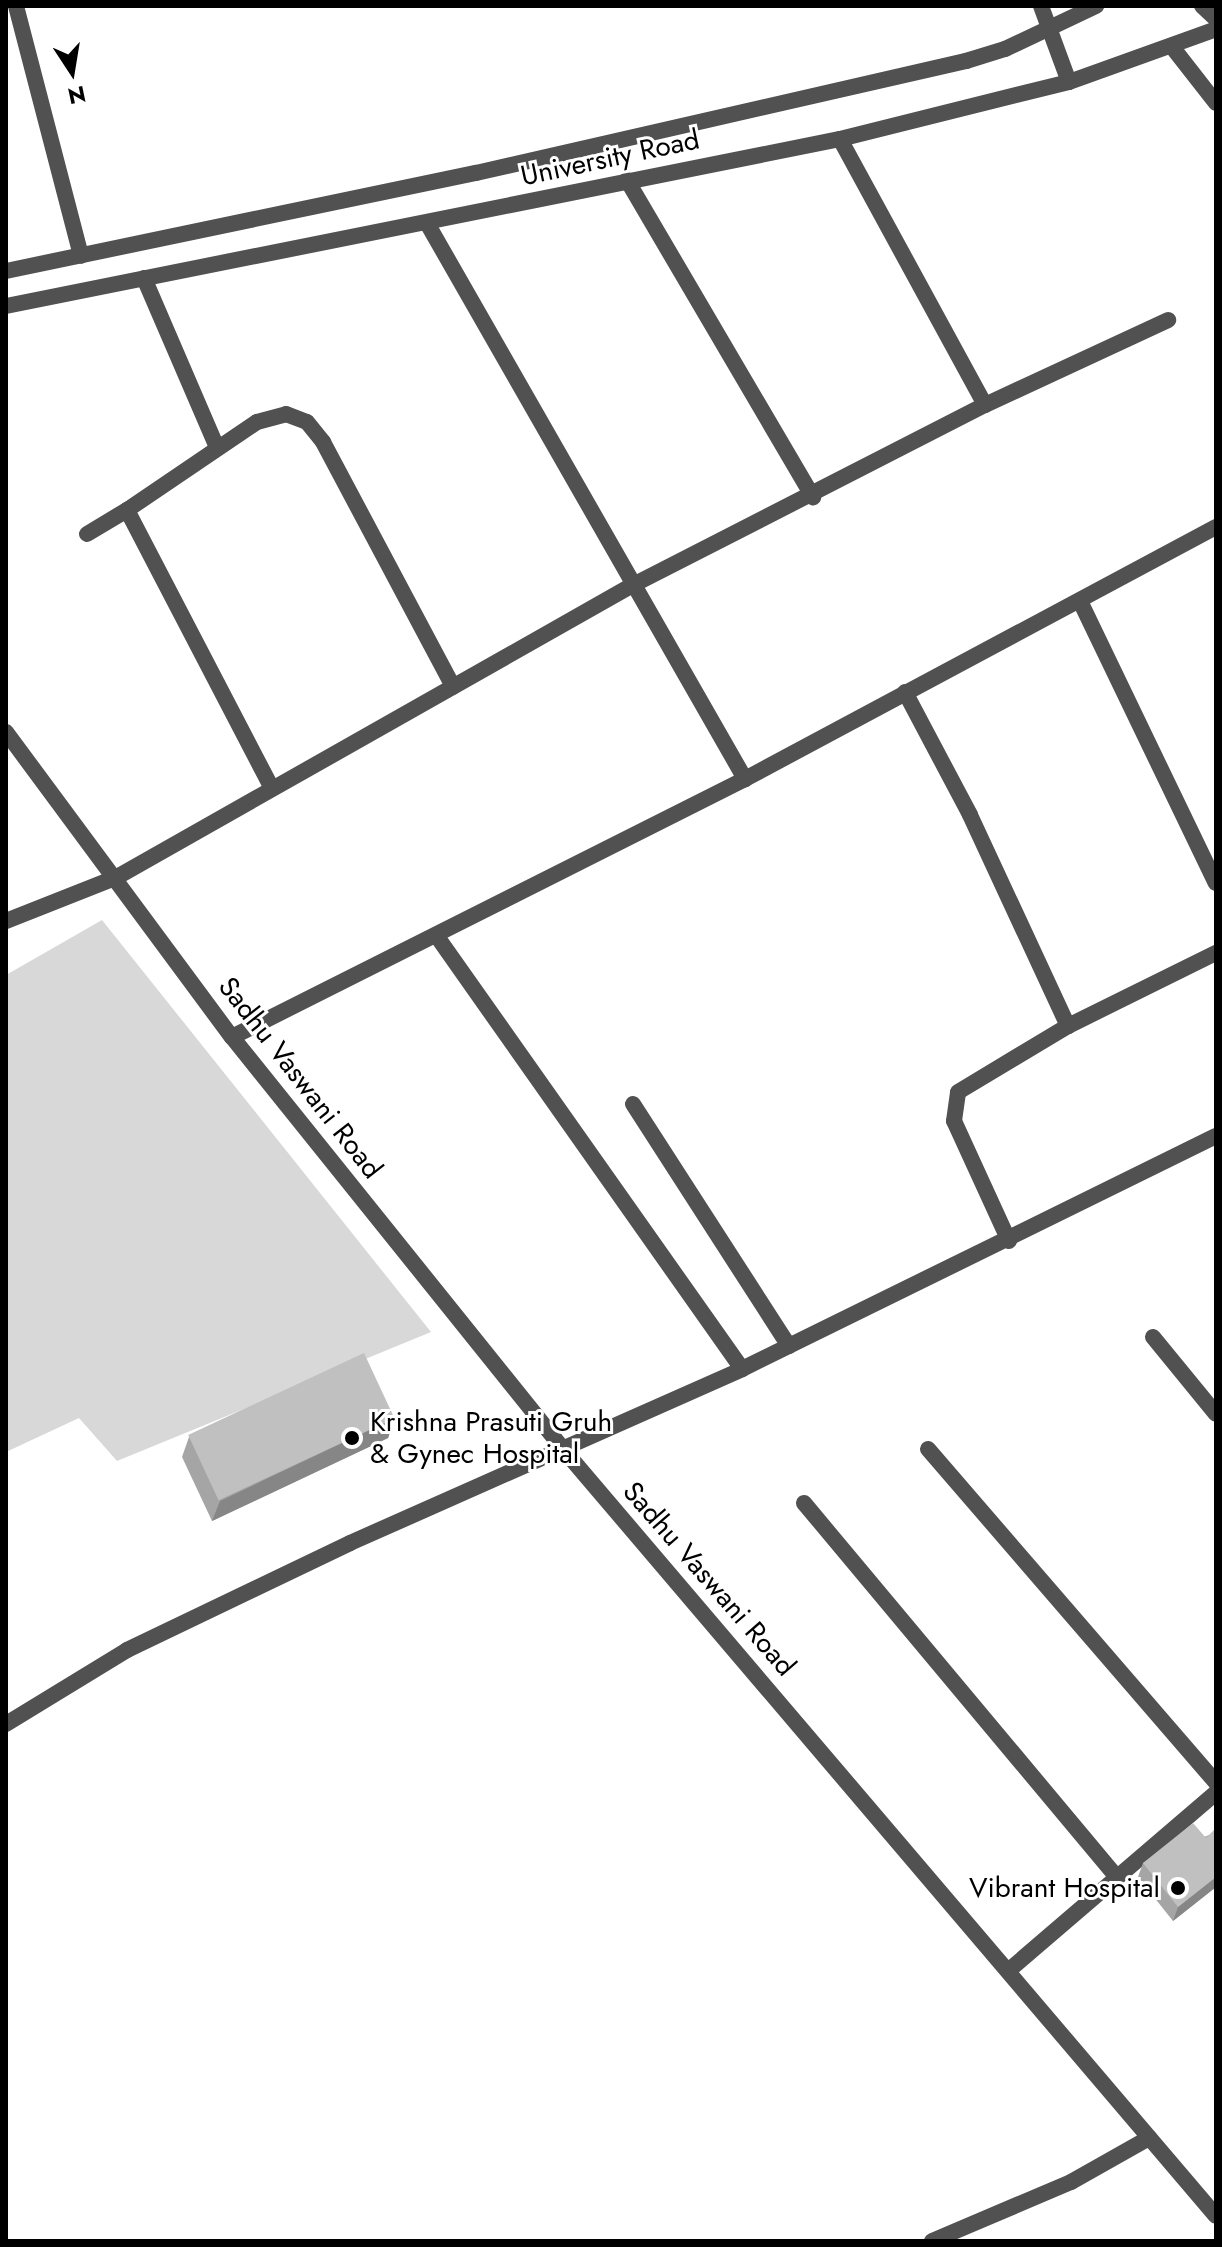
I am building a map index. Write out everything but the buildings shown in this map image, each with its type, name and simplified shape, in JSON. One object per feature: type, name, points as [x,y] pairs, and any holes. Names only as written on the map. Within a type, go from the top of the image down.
[{"type":"street","points":[[16,6],[81,256]]},
{"type":"street","points":[[1041,6],[1069,82]]},
{"type":"street","name":"University Road","points":[[6,271],[476,173],[966,61],[1050,30],[1096,6]]},
{"type":"street","points":[[1202,6],[1216,19]]},
{"type":"street","name":"University Road","points":[[6,306],[840,139],[1069,82],[1173,48],[1216,29]]},
{"type":"street","points":[[1173,48],[1216,103]]},
{"type":"street","points":[[840,139],[985,405]]},
{"type":"street","points":[[627,180],[813,497]]},
{"type":"street","points":[[427,223],[631,586],[745,779]]},
{"type":"street","points":[[144,278],[216,445]]},
{"type":"street","points":[[6,921],[117,877],[631,586],[813,497],[985,405],[1168,320]]},
{"type":"street","points":[[87,534],[127,510],[216,445],[257,422],[286,414],[307,422],[323,442],[453,687]]},
{"type":"street","points":[[127,510],[272,789]]},
{"type":"street","points":[[232,1037],[745,779],[1216,527]]},
{"type":"street","points":[[1080,601],[1216,883]]},
{"type":"street","points":[[905,692],[970,815],[1068,1026]]},
{"type":"street","name":"Sadhu Vaswani Road","points":[[6,732],[117,877],[232,1037],[563,1449],[1216,2216]]},
{"type":"street","points":[[436,935],[742,1369]]},
{"type":"street","points":[[1009,1241],[954,1121],[953,1106],[958,1092],[972,1079],[1068,1026],[1216,953]]},
{"type":"street","points":[[633,1104],[789,1346]]},
{"type":"street","points":[[6,1724],[127,1650],[350,1543],[742,1369],[1009,1241],[1216,1136]]},
{"type":"street","points":[[1153,1337],[1216,1414]]},
{"type":"street","points":[[928,1449],[1216,1783]]},
{"type":"street","points":[[804,1503],[1117,1877]]},
{"type":"street","points":[[1008,1971],[1216,1793]]},
{"type":"street","points":[[932,2241],[1058,2188],[1149,2138]]},
{"type":"shaded area","points":[[102,920],[431,1332],[117,1461],[79,1418],[6,1452],[6,975]]},
{"type":"place","name":"Krishna Prasuti Gruh & Gynec Hospital","points":[[352,1438]]},
{"type":"place","name":"Vibrant Hospital","points":[[1178,1888]]}]
